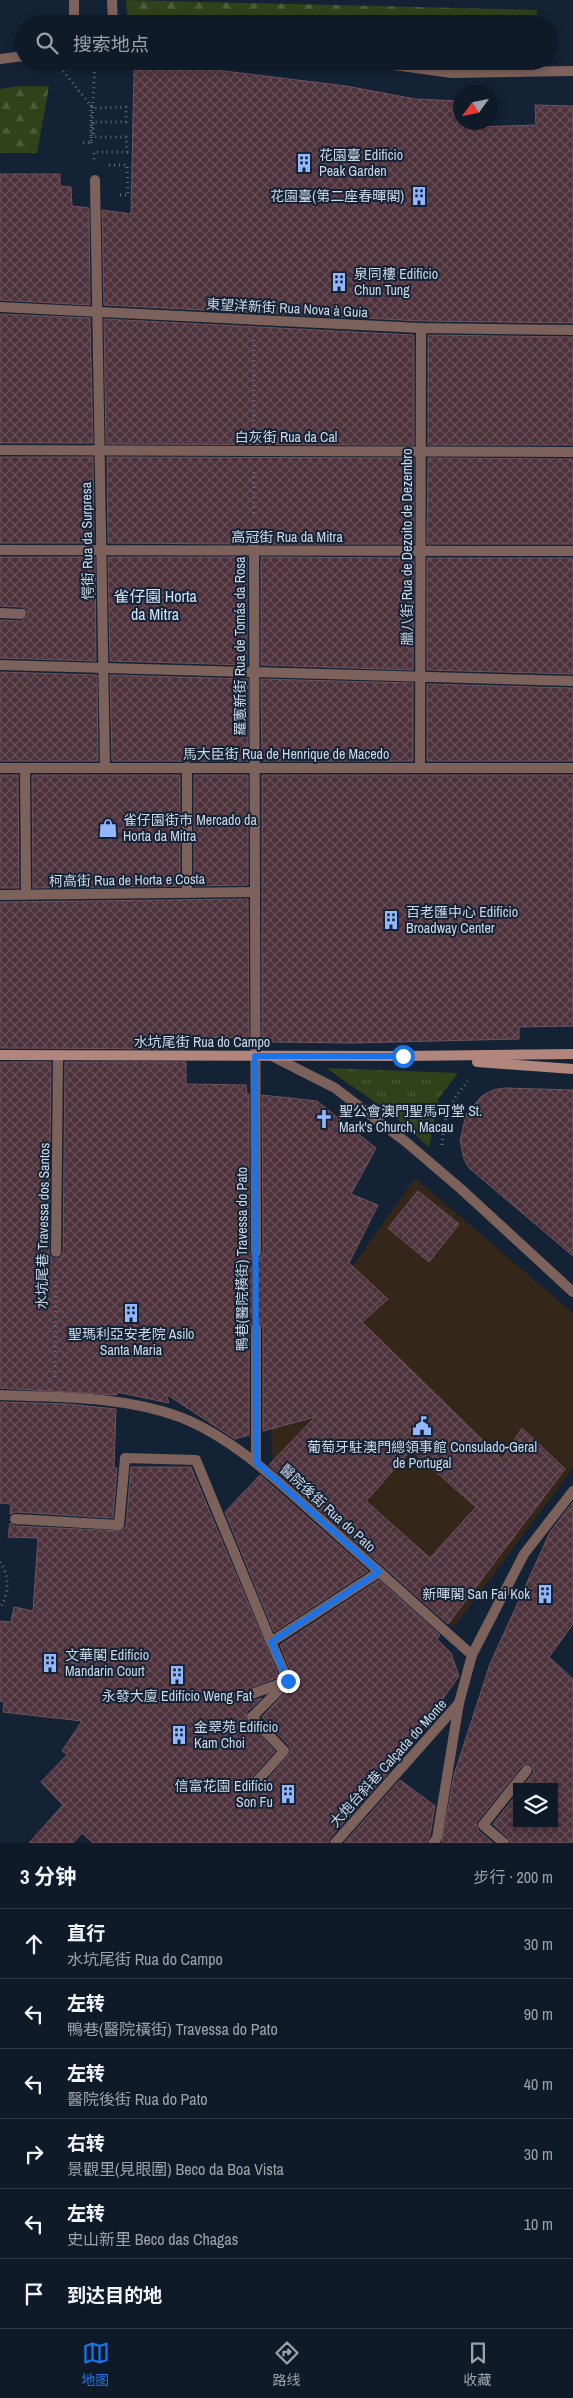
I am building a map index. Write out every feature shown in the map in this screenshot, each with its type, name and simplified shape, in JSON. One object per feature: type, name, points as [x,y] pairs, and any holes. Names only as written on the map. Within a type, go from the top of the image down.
[{"type":"main road","name":"水坑尾街 Rua do Campo","points":[[0,1055],[403,1056],[573,1054]]},
{"type":"main road","name":"水坑尾街 Rua do Campo","points":[[403,1056],[573,1069]]},
{"type":"street","points":[[74,0],[74,15]]},
{"type":"street","points":[[112,0],[113,15]]},
{"type":"street","points":[[0,60],[15,58]]},
{"type":"street","points":[[430,70],[452,73],[573,71]]},
{"type":"street","name":"愕街 Rua da Surpresa","points":[[95,180],[104,768]]},
{"type":"street","name":"東望洋新街 Rua Nova à Guia","points":[[0,306],[97,313],[421,328],[573,330]]},
{"type":"street","name":"臘八街 Rua de Dezoito de Dezembro","points":[[420,767],[421,328]]},
{"type":"street","name":"白灰街 Rua da Cal","points":[[0,450],[573,452]]},
{"type":"street","name":"羅憲新街 Rua de Tomás da Rosa","points":[[254,537],[254,767],[257,990],[255,1056]]},
{"type":"street","name":"高冠街 Rua da Mitra","points":[[0,550],[573,551]]},
{"type":"street","points":[[0,613],[21,614]]},
{"type":"street","points":[[0,665],[573,681]]},
{"type":"street","points":[[186,767],[187,892]]},
{"type":"street","name":"馬大臣街 Rua de Henrique de Macedo","points":[[0,768],[573,768]]},
{"type":"street","points":[[25,769],[26,894]]},
{"type":"street","name":"柯高街 Rua de Horta e Costa","points":[[0,895],[255,892]]},
{"type":"street","name":"水坑尾巷 Travessa dos Santos","points":[[56,1252],[58,1056]]},
{"type":"street","name":"鴨巷(醫院橫街) Travessa do Pato","points":[[255,1056],[257,1122],[256,1252]]},
{"type":"street","points":[[272,1056],[335,1088],[406,1142],[461,1189],[573,1292]]},
{"type":"street","name":"鴨巷(醫院橫街) Travessa do Pato","points":[[256,1328],[256,1462]]},
{"type":"street","name":"醫院後街 Rua do Pato","points":[[0,1395],[109,1401],[152,1409],[180,1417],[256,1462],[472,1655]]},
{"type":"street","points":[[16,1520],[119,1525],[125,1458],[196,1460],[288,1681]]},
{"type":"street","name":"大炮台斜巷 Calçada do Monte","points":[[335,1843],[459,1703],[472,1655],[524,1554],[573,1491]]},
{"type":"street","points":[[271,1642],[379,1572]]},
{"type":"street","points":[[246,1696],[288,1681]]},
{"type":"street","points":[[258,1780],[284,1751],[252,1717],[288,1681]]},
{"type":"street","points":[[433,1843],[437,1838],[459,1703]]},
{"type":"street","points":[[504,1843],[483,1825],[527,1770]]},
{"type":"path","points":[[63,70],[93,108],[126,107],[126,122],[93,122],[94,137],[126,137],[127,152],[94,152],[94,165]]},
{"type":"path","points":[[91,143],[95,70]]},
{"type":"path","points":[[91,104],[91,143]]},
{"type":"path","points":[[83,143],[91,143]]},
{"type":"path","points":[[102,165],[127,165],[128,194]]},
{"type":"path","points":[[259,1023],[259,1089]]},
{"type":"path","points":[[444,1153],[442,1146],[444,1122],[453,1099],[468,1081],[477,1076]]},
{"type":"path","name":"水坑尾巷 Travessa dos Santos","points":[[55,1397],[56,1252]]},
{"type":"path","name":"鴨巷(醫院橫街) Travessa do Pato","points":[[256,1252],[256,1328]]},
{"type":"path","points":[[0,1562],[6,1570],[7,1597],[0,1608]]},
{"type":"shaded area","name":"葡萄牙駐澳門總領事館 Consulado-Geral de Portugal","points":[[415,1178],[573,1313],[573,1468],[454,1627],[273,1468],[269,1384]]},
{"type":"green space","points":[[126,0],[537,10],[537,15],[127,15]]},
{"type":"green space","points":[[19,86],[49,86],[37,153],[0,153],[0,89]]},
{"type":"green space","points":[[326,1068],[458,1073],[439,1098],[429,1147],[388,1111]]},
{"type":"building","points":[[134,70],[216,70],[346,86],[415,99],[453,101],[453,130],[498,130],[498,126],[536,125],[535,105],[573,106],[573,323],[421,321],[104,305],[102,210],[131,214]]},
{"type":"building","points":[[0,174],[60,174],[60,186],[71,187],[72,206],[89,208],[90,305],[0,300]]},
{"type":"building","points":[[0,314],[90,318],[93,443],[0,443]]},
{"type":"building","points":[[104,319],[414,335],[414,445],[106,444]]},
{"type":"building","points":[[428,335],[573,337],[573,445],[428,445]]},
{"type":"building","points":[[0,457],[93,457],[94,543],[0,543]]},
{"type":"building","points":[[107,457],[414,458],[414,544],[261,544],[260,534],[254,530],[248,534],[247,544],[108,543]]},
{"type":"building","points":[[428,458],[573,459],[573,544],[427,544]]},
{"type":"building","points":[[0,557],[95,557],[96,661],[0,658],[0,620],[21,621],[28,614],[22,607],[0,606]]},
{"type":"building","points":[[108,557],[247,557],[247,665],[110,661]]},
{"type":"building","points":[[261,557],[414,558],[413,670],[261,665]]},
{"type":"building","points":[[427,558],[573,558],[573,674],[427,670]]},
{"type":"building","points":[[0,672],[97,675],[98,761],[0,761]]},
{"type":"building","points":[[110,675],[248,679],[248,761],[112,761]]},
{"type":"building","points":[[261,679],[413,683],[413,761],[262,761]]},
{"type":"building","points":[[427,684],[573,688],[573,761],[427,761]]},
{"type":"building","points":[[0,775],[18,775],[19,888],[0,888]]},
{"type":"building","name":"雀仔園街市 Mercado da Horta da Mitra","points":[[32,775],[180,775],[180,886],[33,888]]},
{"type":"building","points":[[194,775],[248,775],[248,885],[194,886]]},
{"type":"building","name":"百老匯中心 Edifício Broadway Center","points":[[262,775],[573,775],[573,1026],[519,1027],[519,1039],[352,1043],[272,1042],[272,1038],[262,1038]]},
{"type":"building","points":[[248,899],[249,1038],[185,1037],[186,1049],[0,1048],[0,902]]},
{"type":"building","points":[[0,1062],[51,1062],[49,1252],[50,1256],[55,1259],[60,1258],[63,1252],[65,1062],[186,1062],[186,1084],[246,1085],[247,1094],[249,1094],[249,1252],[253,1258],[260,1258],[263,1252],[262,1095],[317,1101],[376,1148],[351,1194],[378,1205],[349,1263],[388,1299],[362,1322],[502,1459],[522,1428],[565,1469],[448,1624],[269,1465],[315,1417],[263,1431],[263,1328],[259,1322],[252,1322],[249,1328],[249,1435],[235,1439],[166,1394],[169,1403],[117,1392],[117,1395],[0,1388]],"holes":[[[411,1450],[476,1507],[430,1558],[366,1501]]]},
{"type":"building","points":[[504,1088],[573,1090],[573,1256],[469,1168],[464,1159],[460,1141],[466,1114],[482,1096],[493,1090]]},
{"type":"building","points":[[418,1191],[459,1224],[429,1262],[388,1228]]},
{"type":"building","points":[[0,1402],[67,1404],[116,1409],[114,1468],[117,1468],[113,1518],[15,1512],[10,1514],[11,1504],[0,1503]]},
{"type":"building","points":[[131,1467],[191,1467],[279,1677],[244,1690],[239,1694],[240,1699],[245,1703],[262,1698],[247,1712],[246,1719],[275,1751],[253,1776],[251,1782],[254,1785],[260,1787],[263,1785],[291,1752],[289,1746],[262,1717],[295,1682],[280,1645],[379,1580],[440,1635],[437,1639],[451,1653],[459,1676],[435,1710],[386,1769],[389,1772],[330,1838],[328,1843],[93,1843],[82,1833],[73,1843],[29,1843],[63,1805],[41,1782],[67,1755],[62,1751],[82,1721],[3,1712],[4,1702],[0,1701],[0,1621],[11,1622],[14,1607],[33,1611],[38,1538],[8,1537],[10,1523],[15,1526],[122,1531],[126,1526]]},
{"type":"building","points":[[260,1475],[368,1571],[274,1632],[225,1512]]},
{"type":"building","points":[[573,1502],[573,1624],[549,1657],[573,1679],[573,1843],[511,1843],[493,1824],[513,1799],[513,1828],[558,1828],[558,1783],[525,1783],[534,1772],[532,1765],[528,1763],[522,1766],[476,1823],[478,1830],[493,1843],[442,1843],[454,1775],[490,1664],[550,1532]]},
{"type":"building","points":[[400,1780],[435,1806],[430,1835],[426,1843],[344,1843]]},
{"type":"place","name":"花園臺 Edifício Peak Garden","points":[[304,163]]},
{"type":"place","name":"花園臺(第二座春暉閣)","points":[[419,196]]},
{"type":"place","name":"泉同樓 Edifício Chun Tung","points":[[339,282]]},
{"type":"place","name":"雀仔園街市 Mercado da Horta da Mitra","points":[[108,828]]},
{"type":"place","name":"百老匯中心 Edifício Broadway Center","points":[[391,920]]},
{"type":"place","name":"聖公會澳門聖馬可堂 St. Mark's Church, Macau","points":[[324,1119]]},
{"type":"place","name":"聖瑪利亞安老院 Asilo Santa Maria","points":[[131,1313]]},
{"type":"place","name":"葡萄牙駐澳門總領事館 Consulado-Geral de Portugal","points":[[422,1426]]},
{"type":"place","name":"新暉閣 San Fai Kok","points":[[545,1594]]},
{"type":"place","name":"文華閣 Edifício Mandarin Court","points":[[50,1663]]},
{"type":"place","name":"永發大廈 Edifício Weng Fat","points":[[177,1675]]},
{"type":"place","name":"金翠苑 Edifício Kam Choi","points":[[179,1735]]},
{"type":"place","name":"信富花園 Edifício Son Fu","points":[[288,1794]]},
{"type":"district","name":"雀仔園 Horta da Mitra","points":[[155,605]]},
{"type":"route","points":[[288,1681],[271,1642],[379,1572],[256,1462],[255,1056],[403,1056]]}]
